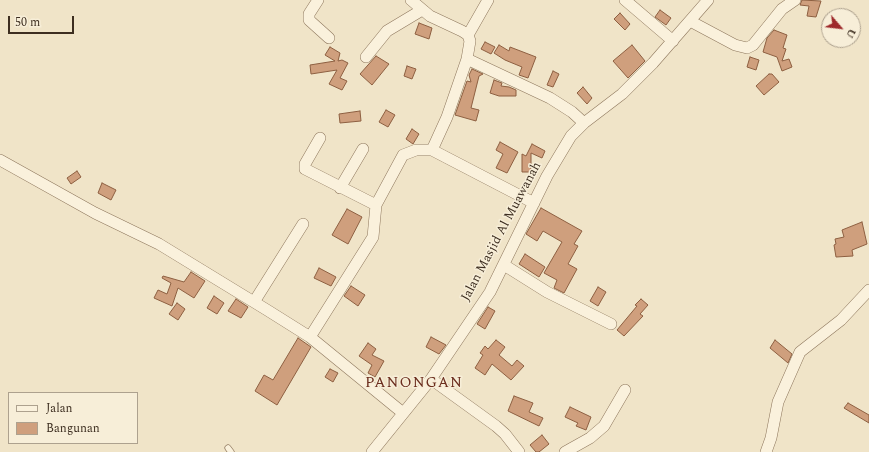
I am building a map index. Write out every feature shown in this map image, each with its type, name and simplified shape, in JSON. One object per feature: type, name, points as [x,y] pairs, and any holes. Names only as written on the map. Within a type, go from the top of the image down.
[{"type":"street","points":[[318,0],[309,14],[309,20],[329,38]]},
{"type":"street","points":[[411,0],[422,10],[462,30],[468,35],[470,41],[467,59],[447,118],[432,150]]},
{"type":"street","points":[[468,35],[488,0]]},
{"type":"street","points":[[625,0],[673,41]]},
{"type":"street","name":"Jalan Masjid Al Muawanah","points":[[372,452],[431,379],[490,292],[558,156],[571,136],[584,123],[622,94],[673,41],[708,0]]},
{"type":"street","points":[[690,21],[735,45],[747,48],[753,45],[782,9],[795,0]]},
{"type":"street","points":[[366,58],[387,31],[422,10]]},
{"type":"street","points":[[467,59],[550,98],[572,112],[584,123]]},
{"type":"street","points":[[320,138],[305,164],[305,169],[376,205]]},
{"type":"street","points":[[340,188],[364,149]]},
{"type":"street","points":[[310,337],[373,237],[376,205],[403,155],[416,150],[432,150],[534,203]]},
{"type":"street","points":[[0,160],[95,213],[159,244],[310,337],[403,413]]},
{"type":"street","points":[[254,302],[303,224]]},
{"type":"street","points":[[504,265],[547,292],[611,324]]},
{"type":"street","points":[[766,452],[771,438],[778,402],[800,352],[841,320],[869,290]]},
{"type":"street","points":[[431,379],[496,426],[505,434],[518,452]]},
{"type":"street","points":[[565,452],[590,438],[604,426],[625,390]]},
{"type":"building","points":[[802,0],[821,1],[816,17],[807,16],[809,6],[800,5]]},
{"type":"building","points":[[660,10],[671,18],[666,25],[655,17]]},
{"type":"building","points":[[620,13],[630,24],[625,30],[614,19]]},
{"type":"building","points":[[419,23],[432,28],[429,39],[415,34]]},
{"type":"building","points":[[774,30],[787,35],[783,48],[786,49],[782,61],[789,59],[792,67],[782,71],[777,57],[763,52],[767,38]]},
{"type":"building","points":[[485,42],[495,47],[491,54],[481,49]]},
{"type":"building","points":[[499,45],[509,51],[510,47],[536,57],[528,78],[519,75],[522,67],[505,60],[494,53]]},
{"type":"building","points":[[632,45],[645,61],[628,78],[613,61]]},
{"type":"building","points":[[330,47],[340,53],[338,61],[342,60],[348,63],[340,78],[347,81],[342,90],[329,84],[337,70],[311,74],[310,65],[335,61],[325,55]]},
{"type":"building","points":[[376,56],[389,64],[372,85],[360,74]]},
{"type":"building","points":[[750,57],[759,60],[756,70],[747,67]]},
{"type":"building","points":[[407,66],[416,69],[412,79],[404,76]]},
{"type":"building","points":[[472,69],[483,74],[479,76],[471,108],[479,110],[476,121],[455,115],[467,81],[471,82],[469,75]]},
{"type":"building","points":[[553,71],[559,74],[553,87],[547,85]]},
{"type":"building","points":[[769,74],[772,74],[779,82],[764,95],[756,86]]},
{"type":"building","points":[[494,80],[502,83],[501,86],[516,90],[516,96],[499,96],[490,93]]},
{"type":"building","points":[[583,87],[592,98],[587,104],[577,93]]},
{"type":"building","points":[[386,110],[395,115],[388,127],[379,122]]},
{"type":"building","points":[[360,111],[361,121],[340,123],[339,114]]},
{"type":"building","points":[[412,129],[419,134],[413,144],[406,139]]},
{"type":"building","points":[[500,142],[518,152],[507,173],[496,168],[503,154],[496,150]]},
{"type":"building","points":[[532,144],[545,151],[542,158],[531,153],[531,172],[522,172],[522,154],[526,156]]},
{"type":"building","points":[[77,171],[81,177],[71,184],[67,178]]},
{"type":"building","points":[[102,183],[116,190],[111,200],[98,193]]},
{"type":"building","points":[[541,208],[582,231],[574,244],[578,246],[568,264],[577,269],[564,293],[554,288],[557,280],[544,273],[562,242],[543,231],[537,241],[526,234]]},
{"type":"building","points":[[347,209],[362,217],[348,244],[332,235]]},
{"type":"building","points":[[862,222],[867,244],[852,250],[853,256],[836,257],[834,245],[836,244],[835,239],[844,237],[842,230]]},
{"type":"building","points":[[525,254],[545,267],[539,277],[519,264]]},
{"type":"building","points":[[319,268],[336,277],[331,286],[314,278]]},
{"type":"building","points":[[191,272],[205,281],[194,298],[178,288],[172,306],[154,298],[158,290],[167,294],[171,283],[162,278],[163,276],[184,282]]},
{"type":"building","points":[[351,286],[365,295],[358,306],[344,296]]},
{"type":"building","points":[[598,287],[606,292],[598,306],[590,301]]},
{"type":"building","points":[[214,296],[224,303],[217,314],[207,308]]},
{"type":"building","points":[[236,299],[248,307],[241,318],[228,311]]},
{"type":"building","points":[[641,299],[648,305],[640,314],[643,316],[624,336],[617,330]]},
{"type":"building","points":[[177,303],[185,309],[178,320],[169,314]]},
{"type":"building","points":[[488,307],[495,311],[485,329],[477,324]]},
{"type":"building","points":[[431,337],[446,345],[439,354],[426,347]]},
{"type":"building","points":[[298,338],[311,347],[277,405],[255,391],[264,375],[273,380]]},
{"type":"building","points":[[496,340],[505,347],[499,355],[512,366],[517,360],[524,366],[511,380],[492,364],[485,375],[475,368],[483,355],[480,353],[485,346],[488,349]]},
{"type":"building","points":[[775,340],[792,354],[788,363],[770,348]]},
{"type":"building","points":[[368,343],[376,349],[372,355],[384,361],[375,377],[368,373],[372,365],[359,356]]},
{"type":"building","points":[[330,369],[338,373],[333,382],[325,377]]},
{"type":"building","points":[[514,396],[533,403],[529,412],[543,418],[539,426],[508,411]]},
{"type":"building","points":[[848,403],[869,415],[869,423],[844,408]]},
{"type":"building","points":[[570,407],[591,417],[586,430],[576,426],[578,423],[565,417]]},
{"type":"building","points":[[542,435],[549,444],[539,452],[536,452],[530,445]]},
{"type":"district","name":"PANONGAN","points":[[414,384]]}]
